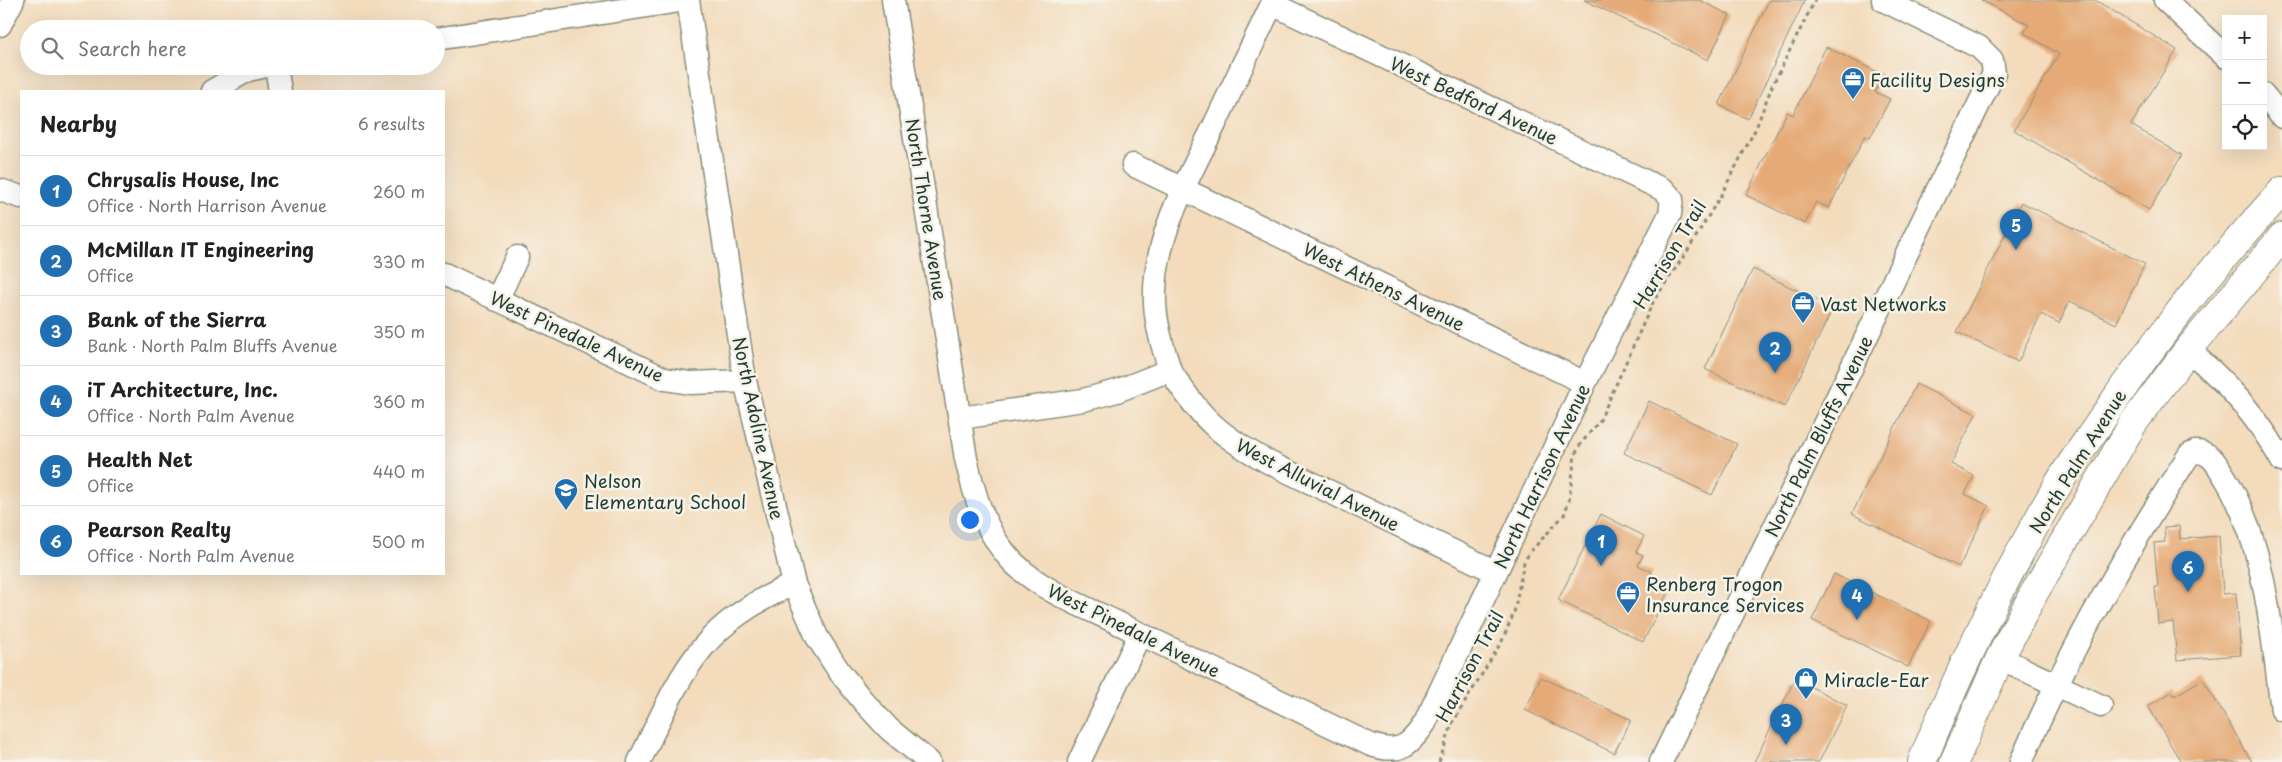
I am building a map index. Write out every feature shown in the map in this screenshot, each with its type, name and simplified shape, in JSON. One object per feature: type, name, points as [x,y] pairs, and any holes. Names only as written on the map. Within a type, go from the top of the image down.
[{"type":"main road","name":"North Palm Avenue","points":[[1922,762],[1970,651],[2057,486],[2114,400],[2168,327],[2202,284],[2282,191]]},
{"type":"main road","name":"North Palm Avenue","points":[[1954,762],[2000,658],[2066,535],[2134,422],[2188,350],[2282,236]]},
{"type":"main road","points":[[2188,350],[2184,340],[2188,327],[2204,306],[2202,284]]},
{"type":"main road","points":[[2066,535],[2092,466],[2169,352],[2173,338],[2168,327]]},
{"type":"street","points":[[0,25],[13,0]]},
{"type":"street","points":[[445,38],[687,0]]},
{"type":"street","name":"North Adoline Avenue","points":[[687,0],[745,381],[794,584],[817,636],[839,671],[862,701],[889,729],[929,762]]},
{"type":"street","name":"North Thorne Avenue","points":[[894,0],[960,418]]},
{"type":"street","name":"North Palm Bluffs Avenue","points":[[1664,761],[1994,73],[1992,60],[1979,47],[1883,0]]},
{"type":"street","points":[[2165,0],[2222,53]]},
{"type":"street","name":"West Alluvial Avenue","points":[[1273,2],[1183,188],[1165,233],[1158,266],[1155,302],[1159,336],[1170,370],[1187,396],[1207,421],[1238,446],[1279,468],[1496,572]]},
{"type":"street","name":"West Bedford Avenue","points":[[1273,2],[1664,190],[1672,199]]},
{"type":"street","points":[[214,90],[239,75]]},
{"type":"street","points":[[277,75],[280,90]]},
{"type":"street","points":[[2267,99],[2282,117]]},
{"type":"street","name":"West Athens Avenue","points":[[1133,165],[1585,383]]},
{"type":"street","points":[[0,190],[20,197]]},
{"type":"street","name":"North Harrison Avenue","points":[[1402,747],[1414,738],[1425,723],[1585,383],[1670,214],[1672,199]]},
{"type":"street","points":[[497,300],[517,257]]},
{"type":"street","name":"West Pinedale Avenue","points":[[445,274],[665,379],[690,382],[745,381]]},
{"type":"street","points":[[2188,350],[2208,366],[2239,398],[2262,428],[2282,461]]},
{"type":"street","points":[[960,418],[1083,400],[1117,391],[1170,370]]},
{"type":"street","name":"West Pinedale Avenue","points":[[960,418],[966,460],[975,497],[989,527],[1006,554],[1026,573],[1048,588],[1140,634],[1371,745],[1387,750],[1402,747]]},
{"type":"street","points":[[2021,762],[2056,684],[2102,595],[2146,522],[2190,455],[2202,452],[2214,460],[2234,491],[2252,538],[2265,598],[2282,710]]},
{"type":"street","points":[[639,762],[677,683],[706,642],[723,625],[740,613],[794,584]]},
{"type":"street","points":[[1079,762],[1140,634]]},
{"type":"street","points":[[2000,658],[2100,706]]},
{"type":"path","name":"Harrison Trail","points":[[1439,762],[1453,722],[1502,641],[1514,613],[1524,562],[1530,552],[1564,514],[1570,501],[1573,469],[1580,445],[1600,420],[1654,300],[1707,219],[1756,128],[1772,86],[1815,0]]},
{"type":"building","points":[[1584,0],[1699,0],[1730,15],[1708,60]]},
{"type":"building","points":[[1769,0],[1805,0],[1748,119],[1719,105]]},
{"type":"building","points":[[1981,0],[2095,0],[2177,50],[2131,125],[2182,155],[2149,210],[2014,130],[2059,54],[2024,33],[2029,25]]},
{"type":"building","points":[[1826,47],[1883,75],[1875,92],[1890,99],[1870,138],[1865,136],[1829,208],[1816,202],[1805,224],[1746,195],[1787,112],[1793,115]]},
{"type":"building","points":[[2021,202],[2145,264],[2116,324],[2070,301],[2059,323],[2041,314],[2018,362],[1957,332]]},
{"type":"building","points":[[1753,269],[1833,308],[1785,407],[1705,369]]},
{"type":"building","points":[[1916,384],[1976,414],[1951,464],[1974,476],[1965,494],[1989,506],[1959,567],[1852,514]]},
{"type":"building","points":[[1649,401],[1737,444],[1712,495],[1624,453]]},
{"type":"building","points":[[1601,514],[1644,536],[1636,552],[1643,555],[1638,565],[1652,572],[1648,582],[1668,592],[1643,642],[1558,600]]},
{"type":"building","points":[[2179,526],[2180,539],[2219,536],[2223,594],[2236,593],[2241,655],[2177,660],[2173,622],[2158,624],[2155,587],[2158,587],[2154,543],[2165,542],[2164,527]]},
{"type":"building","points":[[1834,574],[1931,621],[1908,667],[1812,620]]},
{"type":"building","points":[[1541,677],[1631,720],[1614,753],[1525,710]]},
{"type":"building","points":[[1795,679],[1847,705],[1819,762],[1754,762]]},
{"type":"building","points":[[2203,679],[2252,762],[2181,762],[2148,706],[2172,692],[2174,696]]},
{"type":"place","name":"Facility Designs","points":[[1853,100]]},
{"type":"place","name":"Health Net","points":[[2016,250]]},
{"type":"place","name":"Vast Networks","points":[[1803,324]]},
{"type":"place","name":"McMillan IT Engineering","points":[[1775,373]]},
{"type":"place","name":"Nelson Elementary School","points":[[566,511]]},
{"type":"place","name":"Chrysalis House, Inc","points":[[1601,566]]},
{"type":"place","name":"Pearson Realty","points":[[2188,592]]},
{"type":"place","name":"Renberg Trogon Insurance Services","points":[[1628,614]]},
{"type":"place","name":"iT Architecture, Inc.","points":[[1857,620]]},
{"type":"place","name":"Miracle-Ear","points":[[1806,700]]},
{"type":"place","name":"Bank of the Sierra","points":[[1786,745]]}]
